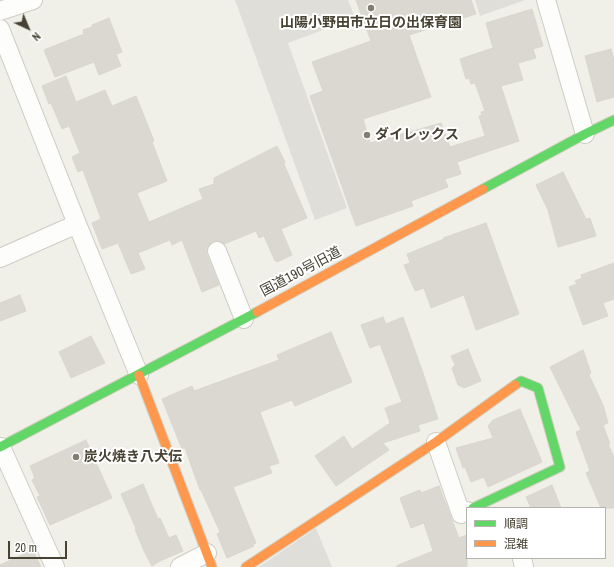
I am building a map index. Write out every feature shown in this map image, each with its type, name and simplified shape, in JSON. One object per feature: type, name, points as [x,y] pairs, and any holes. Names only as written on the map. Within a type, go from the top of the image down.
[{"type":"street","points":[[0,11],[33,0]]},
{"type":"street","points":[[546,0],[585,134]]},
{"type":"street","points":[[0,29],[139,375],[210,560],[180,567]]},
{"type":"street","name":"国道190号旧道","points":[[0,447],[139,375],[585,134],[614,120]]},
{"type":"street","points":[[0,258],[78,224]]},
{"type":"street","points":[[218,251],[244,319]]},
{"type":"street","points":[[246,567],[436,442],[521,381],[538,388],[560,467],[503,502],[479,507]]},
{"type":"street","points":[[436,442],[461,514],[466,512]]},
{"type":"street","points":[[0,447],[55,567]]},
{"type":"shaded area","points":[[235,0],[348,0],[355,18],[288,43],[347,208],[315,220]]},
{"type":"shaded area","points":[[475,0],[525,0],[480,16]]},
{"type":"shaded area","points":[[316,528],[332,567],[259,567]]},
{"type":"building","points":[[356,0],[471,0],[476,14],[409,35],[431,97],[363,119],[370,143],[441,123],[450,147],[485,136],[479,116],[482,115],[481,112],[485,111],[475,83],[471,84],[469,78],[466,79],[460,59],[493,48],[486,23],[532,9],[543,46],[533,49],[536,58],[518,63],[523,80],[501,86],[519,141],[457,162],[461,174],[445,179],[448,187],[411,201],[413,206],[356,226],[310,96],[323,91],[312,62],[371,41]]},
{"type":"building","points":[[109,18],[122,52],[116,54],[121,66],[99,75],[94,62],[55,77],[44,50],[84,34],[83,30]]},
{"type":"building","points":[[611,49],[614,61],[614,97],[597,102],[585,56]]},
{"type":"building","points":[[66,76],[76,102],[105,90],[112,106],[136,96],[154,141],[152,142],[167,181],[137,193],[149,222],[203,199],[199,189],[214,184],[214,178],[277,146],[285,162],[284,164],[307,218],[281,229],[292,255],[277,262],[275,261],[264,236],[259,238],[256,231],[224,244],[219,241],[213,241],[206,251],[219,285],[202,292],[182,240],[172,245],[170,240],[138,253],[145,269],[131,274],[118,243],[102,249],[92,223],[101,219],[83,170],[78,172],[72,157],[80,153],[69,126],[62,129],[51,103],[49,104],[42,86]]},
{"type":"building","points":[[563,172],[586,219],[590,218],[596,236],[558,247],[548,210],[536,185]]},
{"type":"building","points":[[486,223],[519,314],[476,330],[464,295],[431,308],[424,288],[415,291],[404,265],[410,263],[407,254],[444,239],[443,238]]},
{"type":"building","points":[[614,263],[614,299],[603,303],[608,316],[583,325],[569,287],[577,284],[575,281],[582,278],[581,275]]},
{"type":"building","points":[[20,295],[26,311],[0,321],[0,303]]},
{"type":"building","points":[[383,317],[386,324],[403,317],[438,419],[418,425],[420,431],[383,443],[389,450],[336,486],[315,456],[344,436],[352,449],[390,423],[385,408],[402,402],[380,344],[370,348],[361,325]]},
{"type":"building","points":[[331,332],[352,382],[295,406],[292,400],[260,412],[279,463],[269,466],[272,473],[233,487],[256,543],[253,544],[254,546],[227,558],[217,534],[220,532],[200,490],[185,448],[182,449],[162,399],[192,386],[194,391],[279,360],[277,355]]},
{"type":"building","points":[[91,336],[105,363],[71,378],[59,352]]},
{"type":"building","points":[[468,349],[481,381],[464,388],[458,385],[452,368],[455,365],[451,356]]},
{"type":"building","points":[[583,350],[591,373],[589,375],[603,405],[608,423],[603,425],[610,444],[608,444],[614,457],[614,508],[601,507],[586,473],[590,471],[576,432],[581,430],[550,367]]},
{"type":"building","points":[[520,409],[542,462],[488,487],[484,477],[471,482],[465,467],[463,468],[456,448],[493,438],[488,426],[493,420]]},
{"type":"building","points":[[86,440],[112,498],[50,525],[37,497],[40,496],[32,480],[35,478],[30,466]]},
{"type":"building","points":[[143,484],[158,519],[160,518],[169,538],[176,535],[183,551],[152,566],[144,551],[121,494]]},
{"type":"building","points":[[552,485],[561,507],[531,507],[526,497]]},
{"type":"building","points":[[439,486],[459,538],[466,535],[467,567],[396,566],[433,551],[424,523],[411,528],[400,498],[420,490],[421,493]]},
{"type":"building","points":[[33,550],[41,567],[0,567],[0,565]]},
{"type":"traffic: fast","points":[[483,189],[614,120]]},
{"type":"traffic: fast","points":[[0,447],[257,312]]},
{"type":"traffic: fast","points":[[475,507],[560,467],[538,388],[521,381],[515,385]]},
{"type":"traffic: slow","points":[[257,312],[483,189]]},
{"type":"traffic: slow","points":[[139,375],[212,567]]},
{"type":"traffic: slow","points":[[246,567],[436,442],[515,385]]},
{"type":"place","name":"山陽小野田市立日の出保育園","points":[[371,8]]},
{"type":"place","name":"ダイレックス","points":[[367,135]]},
{"type":"place","name":"炭火焼き八犬伝","points":[[76,457]]}]
